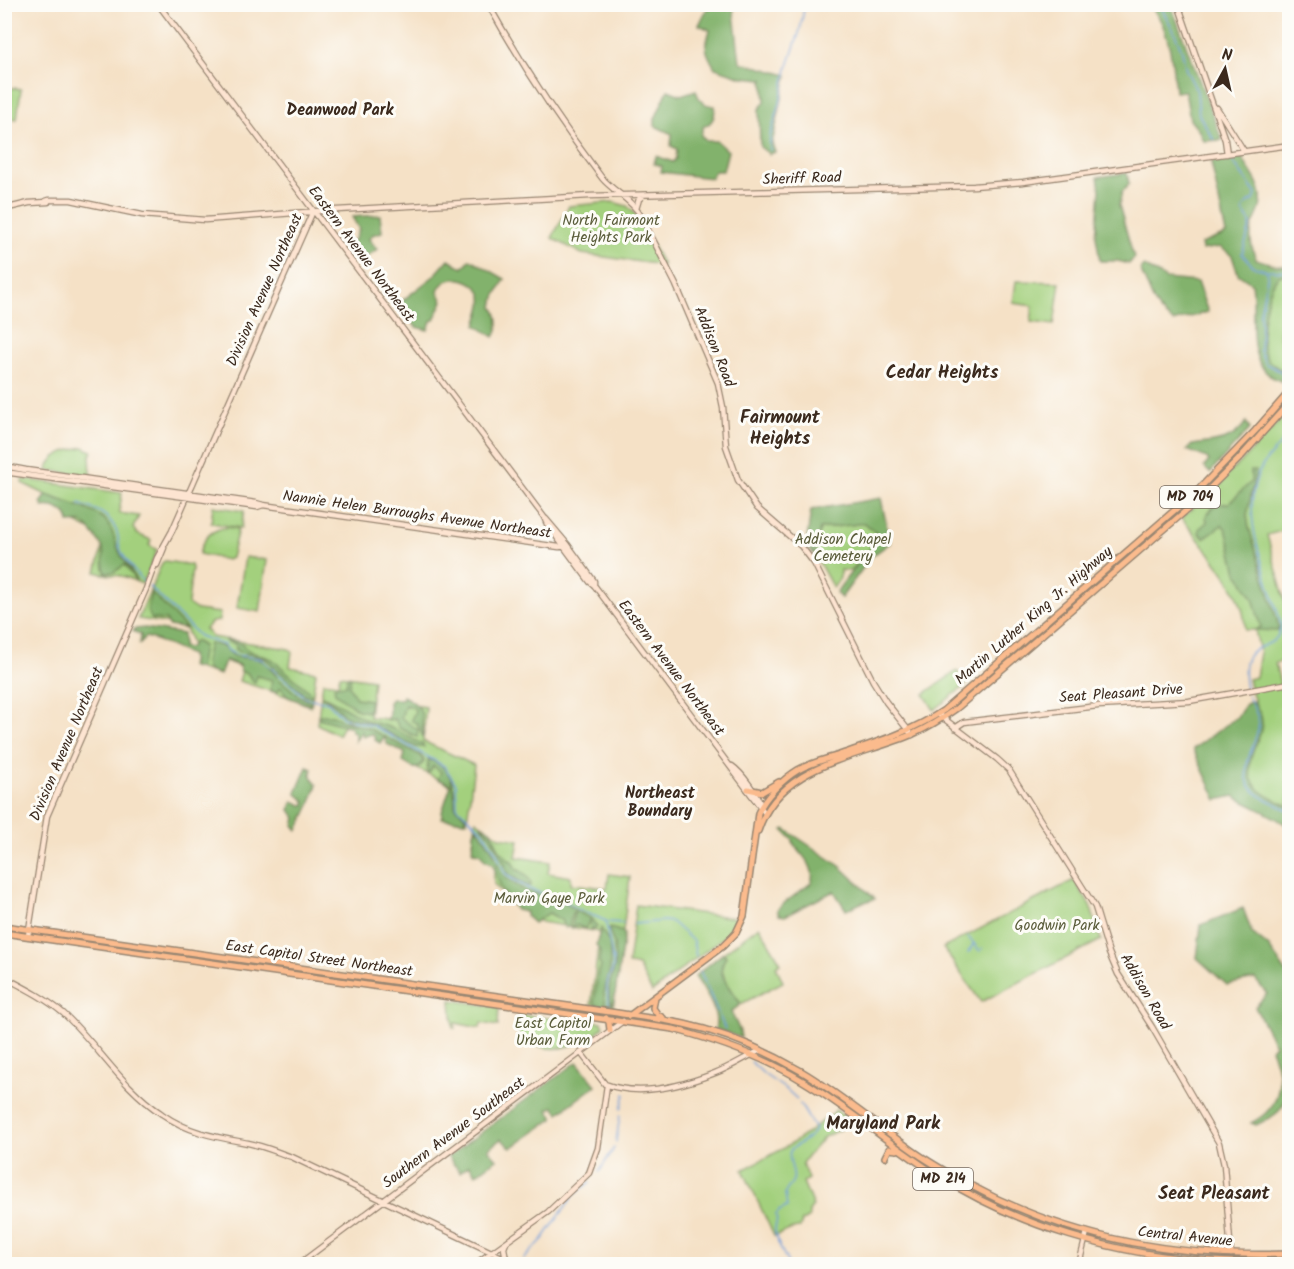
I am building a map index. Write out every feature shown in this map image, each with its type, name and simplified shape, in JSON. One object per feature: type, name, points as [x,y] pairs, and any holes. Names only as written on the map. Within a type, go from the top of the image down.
[{"type":"main road","name":"Eastern Avenue Northeast","points":[[158,4],[547,524],[566,546],[590,582],[729,765],[735,768],[760,800],[765,813]]},
{"type":"main road","name":"Addison Road","points":[[488,4],[536,84],[604,180],[636,209],[676,285],[717,383],[723,407],[726,446],[740,485],[757,508],[791,536],[809,556],[819,571],[873,681],[892,711],[911,732]]},
{"type":"main road","points":[[1178,4],[1211,97],[1225,140],[1227,154]]},
{"type":"main road","points":[[1211,97],[1244,151]]},
{"type":"main road","name":"Sheriff Road","points":[[4,209],[62,199],[155,216],[218,219],[313,211],[620,196],[985,186],[1290,145]]},
{"type":"main road","points":[[636,209],[639,200],[644,195]]},
{"type":"main road","name":"Division Avenue Northeast","points":[[29,933],[46,818],[154,567],[162,556],[165,543],[313,211]]},
{"type":"main road","name":"Martin Luther King Jr. Highway","points":[[940,716],[1198,490],[1290,391]]},
{"type":"main road","name":"Martin Luther King Jr. Highway","points":[[765,813],[786,788],[803,774],[911,732],[976,692],[1206,492],[1290,402]]},
{"type":"main road","name":"Nannie Helen Burroughs Avenue Northeast","points":[[4,466],[163,489],[188,495]]},
{"type":"main road","name":"Nannie Helen Burroughs Avenue Northeast","points":[[4,472],[566,546]]},
{"type":"main road","points":[[128,489],[139,486]]},
{"type":"main road","points":[[146,491],[163,489]]},
{"type":"main road","name":"Seat Pleasant Drive","points":[[955,728],[974,721],[1098,706],[1189,701],[1290,683]]},
{"type":"main road","name":"Addison Road","points":[[940,716],[1010,770],[1095,907],[1108,953],[1118,975],[1152,1027],[1219,1143],[1224,1165],[1231,1254]]},
{"type":"main road","name":"Martin Luther King Jr. Highway","points":[[761,807],[791,775],[812,764],[911,732]]},
{"type":"main road","points":[[750,790],[766,791],[791,775]]},
{"type":"main road","points":[[4,933],[29,933],[624,1021],[723,946],[732,938],[742,923],[756,821],[761,807]]},
{"type":"main road","points":[[754,844],[765,813]]},
{"type":"main road","name":"East Capitol Street Northeast","points":[[4,926],[29,933],[630,1016]]},
{"type":"main road","points":[[4,977],[40,996],[61,1011],[135,1092],[159,1113],[177,1123],[201,1134],[257,1145],[284,1154],[506,1259],[523,1264]]},
{"type":"main road","points":[[655,997],[653,1002],[655,1012],[667,1021]]},
{"type":"main road","name":"MD 214","points":[[630,1016],[667,1021],[709,1031],[762,1050],[811,1077],[913,1151],[971,1186],[1036,1215],[1087,1232]]},
{"type":"main road","points":[[606,1018],[610,1030]]},
{"type":"main road","name":"MD 214","points":[[624,1021],[699,1036],[752,1055],[804,1082],[939,1177],[1029,1221],[1085,1239]]},
{"type":"main road","name":"Southern Avenue Southeast","points":[[299,1264],[624,1021]]},
{"type":"main road","points":[[581,1053],[607,1085],[642,1090],[676,1085],[716,1073],[762,1050]]},
{"type":"main road","points":[[475,1264],[559,1203],[589,1173],[598,1148],[607,1085]]},
{"type":"main road","points":[[885,1156],[889,1149],[899,1150]]},
{"type":"main road","points":[[1087,1232],[1080,1264],[1193,1259]]},
{"type":"main road","name":"Central Avenue","points":[[1087,1232],[1160,1248],[1231,1254],[1290,1254]]},
{"type":"main road","points":[[506,1259],[504,1248],[510,1239]]},
{"type":"main road","name":"Central Avenue","points":[[1085,1239],[1133,1251],[1193,1259],[1232,1263],[1290,1262]]},
{"type":"main road","points":[[1231,1254],[1232,1263]]},
{"type":"green space","points":[[709,5],[733,5],[740,62],[787,75],[772,144],[775,152],[769,154],[760,147],[759,109],[765,102],[763,79],[742,77],[715,68],[709,58],[706,46],[710,30],[699,25]]},
{"type":"green space","points":[[1148,5],[1171,5],[1222,140],[1203,141],[1199,131],[1190,120],[1185,91],[1175,92],[1166,33]]},
{"type":"green space","points":[[5,87],[21,89],[17,119],[5,118]]},
{"type":"green space","points":[[668,90],[681,95],[696,90],[702,102],[715,106],[713,119],[703,127],[701,135],[706,141],[717,141],[728,151],[723,171],[715,171],[711,178],[661,172],[662,166],[654,164],[656,156],[673,162],[676,158],[677,149],[671,146],[672,134],[655,126],[655,119]]},
{"type":"green space","points":[[1242,157],[1256,180],[1261,195],[1261,206],[1252,227],[1251,236],[1256,259],[1275,265],[1289,266],[1289,274],[1278,276],[1270,293],[1266,304],[1262,340],[1269,361],[1289,374],[1289,385],[1272,377],[1257,359],[1253,334],[1252,284],[1238,274],[1232,256],[1220,247],[1202,250],[1201,244],[1226,234],[1211,162]]},
{"type":"green space","points":[[1127,173],[1129,184],[1122,192],[1119,205],[1134,258],[1129,264],[1118,261],[1100,261],[1096,236],[1100,190],[1098,177]]},
{"type":"green space","name":"North Fairmont Heights Park","points":[[612,202],[627,206],[637,216],[663,265],[582,254],[552,238],[569,206]]},
{"type":"green space","points":[[380,215],[382,232],[372,235],[369,239],[377,249],[359,262],[346,246],[355,239],[359,229],[352,217]]},
{"type":"green space","points":[[449,259],[463,268],[470,259],[505,279],[495,297],[493,307],[498,322],[494,337],[476,325],[482,307],[482,296],[474,285],[467,281],[453,279],[441,285],[438,292],[443,301],[428,330],[416,327],[398,304],[434,276]]},
{"type":"green space","points":[[1144,266],[1166,279],[1197,282],[1208,312],[1173,322],[1165,316],[1152,299],[1140,270]]},
{"type":"green space","points":[[1289,274],[1289,299],[1281,314],[1280,336],[1289,354],[1289,374],[1277,368],[1267,358],[1262,340],[1262,328],[1266,304],[1273,283],[1277,276]]},
{"type":"green space","points":[[1016,281],[1060,282],[1054,325],[1031,322],[1033,306],[1013,303]]},
{"type":"green space","points":[[1289,411],[1289,529],[1267,535],[1289,615],[1289,659],[1275,663],[1289,718],[1289,806],[1259,790],[1250,776],[1250,758],[1260,732],[1258,712],[1248,679],[1256,677],[1260,652],[1255,630],[1245,630],[1244,615],[1232,585],[1182,518],[1243,460]]},
{"type":"green space","points":[[1246,422],[1250,429],[1210,473],[1204,467],[1209,461],[1207,458],[1187,450],[1192,445],[1228,438]]},
{"type":"green space","points":[[83,447],[92,451],[91,476],[47,470],[57,456]]},
{"type":"green space","points":[[1251,471],[1256,471],[1247,515],[1249,528],[1279,627],[1278,631],[1255,630],[1261,627],[1253,598],[1237,572],[1226,529],[1222,525],[1204,538],[1199,533],[1199,529],[1207,522],[1206,516],[1215,505],[1229,503],[1251,482]]},
{"type":"green space","points":[[23,479],[122,493],[119,513],[139,516],[133,528],[137,534],[151,540],[149,545],[157,550],[143,584],[125,577],[96,572],[105,538],[72,521],[73,508],[22,483]]},
{"type":"green space","points":[[47,495],[89,510],[103,518],[110,526],[120,553],[136,581],[125,565],[114,572],[106,573],[103,549],[97,539],[83,523],[69,523],[66,515],[60,510],[43,507],[41,503]]},
{"type":"green space","points":[[881,498],[890,543],[871,557],[841,598],[836,593],[877,539],[876,533],[865,523],[820,529],[815,555],[806,546],[811,510]]},
{"type":"green space","points":[[213,506],[244,511],[241,528],[211,523]]},
{"type":"green space","name":"Addison Chapel Cemetery","points":[[865,523],[876,533],[877,539],[864,558],[850,571],[840,570],[840,578],[833,588],[815,555],[819,529]]},
{"type":"green space","points":[[227,527],[238,529],[231,558],[227,560],[199,554],[208,535]]},
{"type":"green space","points":[[245,557],[267,560],[260,612],[237,608]]},
{"type":"green space","points":[[165,561],[191,565],[188,604],[197,610],[220,613],[219,621],[212,622],[205,629],[212,637],[289,649],[292,651],[290,667],[316,672],[311,707],[292,698],[239,681],[243,668],[225,661],[220,675],[190,666],[192,645],[183,626],[138,619],[162,563]]},
{"type":"green space","points":[[151,592],[187,629],[169,626],[166,620],[152,619],[148,608]]},
{"type":"green space","points":[[145,628],[183,634],[183,647],[189,648],[195,641],[203,646],[200,666],[192,667],[191,655],[156,640],[145,637],[139,645],[141,635],[133,631]]},
{"type":"green space","points":[[224,640],[238,642],[251,652],[272,659],[312,694],[312,697],[304,694],[266,659],[237,651],[235,644]]},
{"type":"green space","points":[[209,643],[224,647],[235,657],[255,658],[265,662],[279,679],[299,696],[311,702],[310,705],[288,697],[281,688],[278,692],[270,691],[272,680],[257,676],[255,682],[247,673],[240,671],[239,665],[226,660],[220,674],[208,671],[205,663]]},
{"type":"green space","points":[[957,671],[967,684],[934,710],[924,694]]},
{"type":"green space","points":[[340,675],[373,680],[369,717],[396,720],[400,703],[426,707],[423,741],[474,765],[467,821],[441,818],[451,785],[407,764],[413,751],[346,720],[338,735],[317,724],[323,682],[338,684]]},
{"type":"green space","points":[[347,677],[351,677],[349,686],[356,698],[370,700],[368,712],[358,710],[335,693],[334,686],[346,685]]},
{"type":"green space","points":[[321,696],[367,720],[398,731],[424,747],[416,747],[371,724],[343,715],[335,705]]},
{"type":"green space","points":[[403,696],[420,710],[423,737],[417,724],[411,720],[415,711],[413,707],[405,705],[401,718],[418,730],[417,737],[399,728],[395,719],[386,720],[389,714],[389,702],[392,699],[402,699]]},
{"type":"green space","points":[[1253,701],[1262,719],[1262,725],[1250,761],[1252,779],[1262,792],[1289,806],[1289,827],[1234,796],[1217,800],[1193,749],[1237,717],[1246,704]]},
{"type":"green space","points":[[320,715],[333,715],[342,721],[368,728],[420,755],[424,762],[418,768],[413,768],[403,762],[405,753],[387,744],[384,737],[380,743],[371,734],[363,737],[362,731],[355,741],[355,733],[351,731],[351,727],[318,718]]},
{"type":"green space","points":[[428,759],[447,771],[453,783],[455,806],[466,818],[465,821],[444,818],[442,812],[451,785],[438,779],[441,772],[433,766],[427,773]]},
{"type":"green space","points":[[307,767],[312,769],[311,776],[317,785],[298,830],[294,825],[296,818],[290,810],[293,801],[305,805],[305,801],[296,793]]},
{"type":"green space","name":"Marvin Gaye Park","points":[[476,820],[500,837],[519,840],[516,857],[550,862],[548,873],[571,877],[571,884],[607,888],[609,874],[630,877],[613,1008],[591,1005],[600,932],[541,922],[513,905],[494,884],[494,862],[484,851],[472,850]]},
{"type":"green space","points":[[480,824],[492,832],[499,849],[512,861],[516,869],[526,876],[531,886],[517,880],[507,872],[491,837]]},
{"type":"green space","points":[[477,827],[493,851],[501,873],[507,879],[526,891],[564,901],[576,911],[591,918],[597,927],[591,930],[590,920],[585,929],[577,925],[572,928],[574,912],[569,927],[565,928],[561,920],[549,913],[534,923],[526,916],[526,912],[516,910],[502,890],[493,865],[480,853],[473,852],[474,832]]},
{"type":"green space","points":[[785,829],[840,866],[875,899],[846,910],[834,891],[785,916],[779,915],[777,910],[811,883],[812,877],[808,862],[783,830]]},
{"type":"green space","name":"Goodwin Park","points":[[1074,880],[1090,905],[1101,940],[981,1002],[943,948]]},
{"type":"green space","name":"Marvin Gaye Park","points":[[636,905],[736,918],[737,920],[725,936],[652,992],[638,966],[628,964]]},
{"type":"green space","points":[[1243,908],[1252,933],[1269,947],[1289,973],[1289,1089],[1285,1102],[1278,1112],[1256,1125],[1251,1123],[1262,1116],[1275,1100],[1279,1081],[1271,1049],[1275,1045],[1255,1007],[1267,994],[1255,979],[1227,985],[1197,958],[1201,925]]},
{"type":"green space","points":[[759,926],[781,963],[776,966],[783,982],[741,1004],[723,975],[725,954],[722,954]]},
{"type":"green space","points":[[601,928],[610,944],[610,970],[604,993],[607,1005],[611,1003],[610,982],[615,967],[614,944],[609,930],[610,928],[624,934],[614,1001],[610,1007],[596,1005],[594,1002],[598,972],[601,967],[600,952],[596,945]]},
{"type":"green space","points":[[722,954],[726,956],[722,965],[723,975],[741,1004],[731,1012],[741,1038],[715,1029],[713,1008],[695,976]]},
{"type":"green space","points":[[451,1000],[499,1007],[498,1026],[481,1023],[480,1028],[455,1023],[455,1028],[453,1028]]},
{"type":"green space","name":"East Capitol Urban Farm","points":[[520,1015],[602,1022],[604,1026],[587,1041],[584,1039],[567,1047],[541,1047],[517,1033]]},
{"type":"green space","points":[[577,1062],[596,1085],[559,1113],[554,1107],[548,1109],[554,1118],[511,1148],[501,1139],[488,1149],[497,1159],[476,1174],[469,1165],[460,1172],[448,1157]]},
{"type":"green space","points":[[836,1110],[852,1123],[824,1137],[802,1163],[808,1179],[803,1182],[813,1206],[809,1217],[802,1221],[800,1228],[774,1236],[743,1170],[800,1138]]},
{"type":"waterway","points":[[770,150],[770,136],[780,104],[787,69],[800,30],[805,4]]},
{"type":"waterway","points":[[1159,4],[1174,31],[1186,70],[1197,91],[1199,115],[1214,140]]},
{"type":"waterway","points":[[1233,162],[1256,194],[1254,200],[1243,208],[1251,224],[1242,254],[1254,267],[1266,270],[1268,274],[1260,313],[1260,351],[1266,364],[1290,379]]},
{"type":"waterway","points":[[1266,270],[1290,271]]},
{"type":"waterway","points":[[1246,689],[1244,671],[1246,659],[1251,652],[1273,641],[1281,625],[1257,545],[1252,503],[1255,483],[1263,465],[1290,434]]},
{"type":"waterway","points":[[79,504],[96,510],[110,519],[117,532],[124,557],[145,583]]},
{"type":"waterway","points":[[149,586],[199,636],[224,645],[237,655],[261,659],[306,698],[328,702],[343,718],[373,726],[444,766],[456,784],[457,807],[483,831],[497,854],[504,872],[509,877],[529,889],[564,900],[608,922],[624,923]]},
{"type":"waterway","points":[[1247,694],[1259,724],[1246,775],[1253,790],[1260,796],[1290,811]]},
{"type":"waterway","points":[[606,921],[613,967],[607,986],[609,1004]]},
{"type":"waterway","points":[[634,924],[672,922],[693,941],[696,956]]},
{"type":"waterway","points":[[968,937],[980,951]]},
{"type":"waterway","points":[[968,953],[974,943]]},
{"type":"waterway","points":[[700,971],[725,1029]]},
{"type":"waterway","points":[[751,1062],[797,1099]]},
{"type":"waterway","points":[[621,1109],[625,1094]]},
{"type":"waterway","points":[[788,1264],[776,1239],[776,1215],[787,1207],[785,1193],[793,1180],[790,1151],[811,1136],[815,1129],[800,1104]]},
{"type":"waterway","points":[[616,1142],[620,1115]]},
{"type":"waterway","points":[[599,1172],[614,1148]]},
{"type":"waterway","points":[[524,1259],[543,1239],[573,1196],[590,1182]]},
{"type":"district","name":"Deanwood Park","points":[[340,110]]},
{"type":"district","name":"Cedar Heights","points":[[942,373]]},
{"type":"district","name":"Fairmount Heights","points":[[780,428]]},
{"type":"district","name":"Northeast Boundary","points":[[660,802]]},
{"type":"district","name":"Maryland Park","points":[[883,1124]]},
{"type":"district","name":"Seat Pleasant","points":[[1214,1194]]}]
